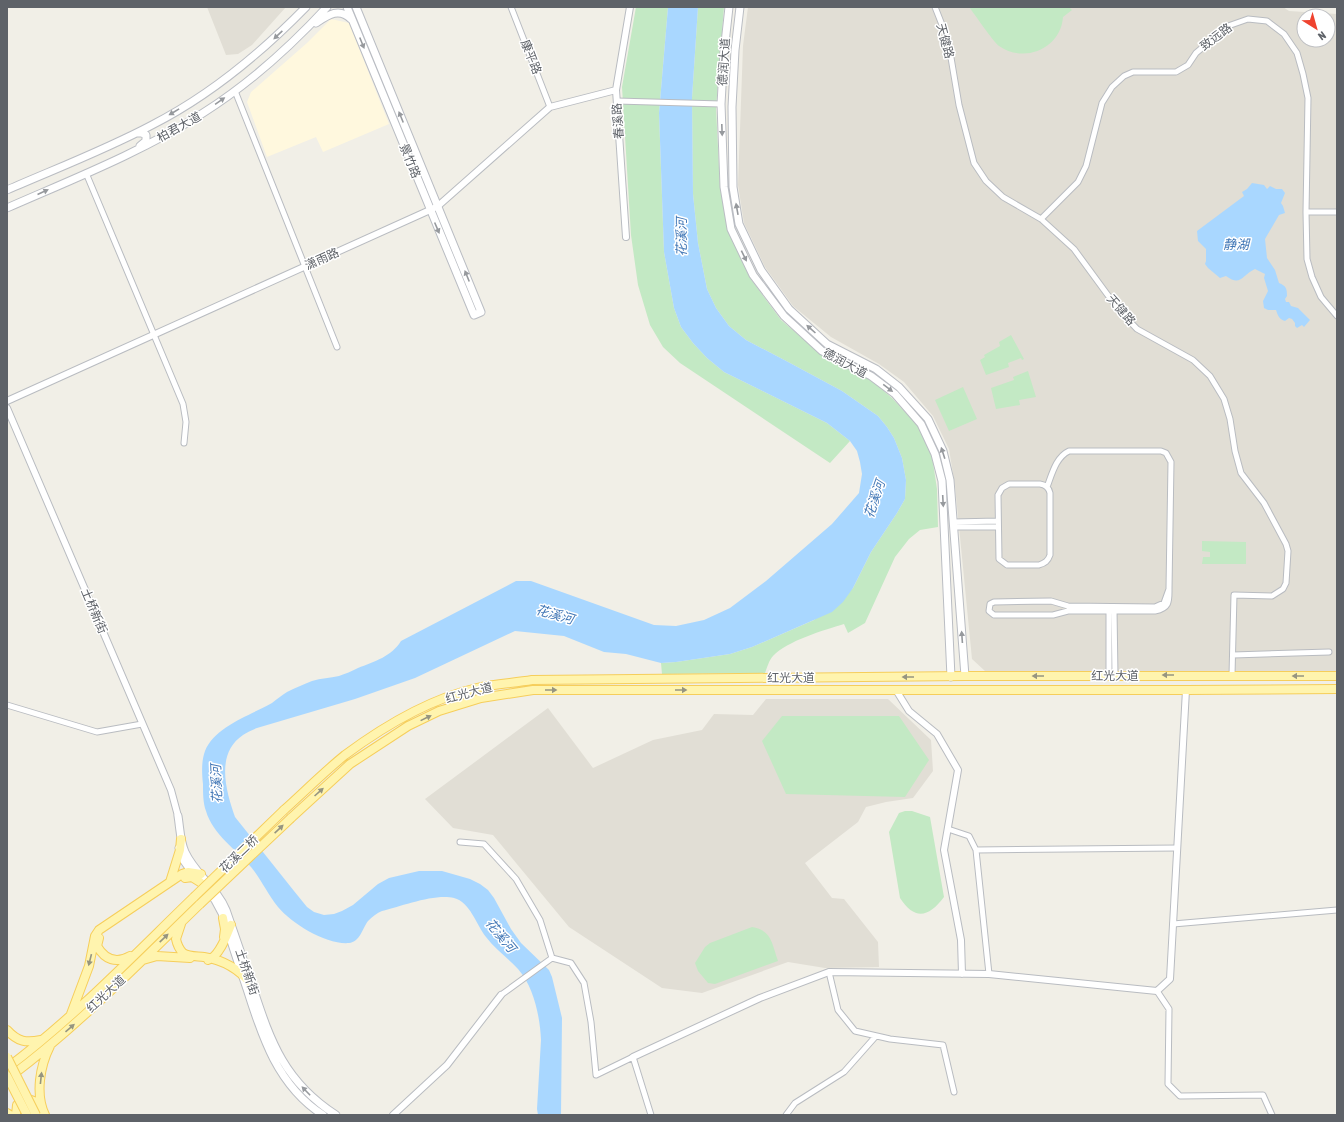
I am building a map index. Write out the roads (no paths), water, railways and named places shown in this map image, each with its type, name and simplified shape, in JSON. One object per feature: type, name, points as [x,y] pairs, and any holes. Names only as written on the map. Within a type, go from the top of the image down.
[{"type":"main road","name":"柏君大道","points":[[7,190],[136,133],[174,112],[226,78],[271,41],[306,7]]},
{"type":"main road","name":"柏君大道","points":[[7,208],[134,151],[184,125],[235,91],[302,34],[327,7]]},
{"type":"main road","name":"景竹路","points":[[347,7],[474,315],[482,312],[356,7]]},
{"type":"main road","name":"德润大道","points":[[729,7],[724,52],[721,104],[724,187],[731,229],[753,275],[784,316],[822,351],[871,376],[895,394],[921,424],[936,454],[942,481],[951,676]]},
{"type":"main road","name":"德润大道","points":[[740,7],[735,50],[732,107],[733,187],[739,224],[761,270],[789,309],[827,344],[876,369],[899,387],[928,419],[943,451],[950,480],[965,676]]},
{"type":"main road","points":[[302,34],[332,13],[342,13],[347,15],[352,20]]},
{"type":"main road","points":[[134,151],[146,141],[147,138],[144,133],[136,133]]},
{"type":"main road","name":"红光大道","points":[[284,810],[344,756],[375,734],[404,717],[438,701],[478,688],[536,680],[951,676],[1337,676]]},
{"type":"main road","name":"红光大道","points":[[291,818],[350,764],[408,726],[439,711],[481,698],[533,690],[1337,689]]},
{"type":"main road","name":"花溪二桥","points":[[194,897],[284,810]]},
{"type":"main road","name":"土桥新街","points":[[178,816],[180,838],[185,852],[215,900],[230,929],[248,983],[275,1049],[285,1066],[307,1092],[321,1105],[336,1115]]},
{"type":"main road","name":"花溪二桥","points":[[200,904],[291,818]]},
{"type":"main road","points":[[170,882],[180,850],[180,838]]},
{"type":"main road","points":[[158,893],[167,878],[180,838]]},
{"type":"main road","points":[[180,850],[184,861],[192,872],[200,878]]},
{"type":"main road","points":[[139,950],[124,959],[114,960],[106,956],[99,949],[97,946],[98,940],[105,931],[158,893],[170,882],[184,873],[192,872]]},
{"type":"main road","points":[[70,1016],[89,966],[95,936],[99,930],[158,893],[188,877],[200,878]]},
{"type":"main road","name":"土桥新街","points":[[200,878],[223,903],[241,973]]},
{"type":"main road","name":"红光大道","points":[[7,1068],[44,1040],[194,897]]},
{"type":"main road","name":"红光大道","points":[[7,1079],[76,1022],[200,904]]},
{"type":"main road","points":[[202,958],[212,953],[219,946],[225,932],[223,918]]},
{"type":"main road","points":[[183,920],[176,939],[180,949],[188,955],[202,958],[229,968],[248,983]]},
{"type":"main road","points":[[212,959],[230,929]]},
{"type":"main road","points":[[140,961],[158,956],[212,959],[230,965],[241,973],[248,983]]},
{"type":"main road","name":"土桥新街","points":[[248,983],[261,1032],[280,1071],[301,1097],[323,1115]]},
{"type":"main road","points":[[7,1030],[13,1036],[25,1042],[44,1040]]},
{"type":"main road","points":[[42,1114],[40,1076],[45,1057],[52,1043]]},
{"type":"main road","points":[[7,1057],[42,1114]]},
{"type":"main road","points":[[7,1076],[27,1115]]},
{"type":"main road","points":[[16,1115],[18,1105],[28,1099],[37,1102],[42,1114]]},
{"type":"street","name":"康平路","points":[[511,7],[550,107]]},
{"type":"street","name":"春溪路","points":[[626,237],[616,90],[630,7]]},
{"type":"street","name":"天健路","points":[[935,7],[948,40],[959,105],[974,163],[986,181],[1003,197],[1041,220],[1074,248],[1118,309],[1137,329],[1193,360],[1210,376],[1224,399],[1230,419],[1235,451],[1241,473],[1264,503],[1282,535],[1288,550],[1286,583],[1283,589],[1272,596],[1234,595],[1233,655]]},
{"type":"street","name":"致远路","points":[[1041,220],[1078,182],[1086,166],[1102,103],[1112,87],[1124,76],[1133,72],[1176,72],[1188,65],[1196,53],[1228,26],[1248,18],[1267,21],[1284,34],[1297,53],[1303,74],[1308,98],[1306,212],[1307,259],[1312,277],[1321,297],[1337,316]]},
{"type":"street","name":"潇雨路","points":[[7,401],[438,206],[550,107],[616,90]]},
{"type":"street","points":[[235,91],[304,267],[337,346]]},
{"type":"street","points":[[617,101],[721,104]]},
{"type":"street","points":[[86,173],[183,404],[186,422],[184,443]]},
{"type":"street","points":[[1306,212],[1337,212]]},
{"type":"street","name":"土桥新街","points":[[7,408],[171,790],[178,816]]},
{"type":"street","points":[[1047,487],[1059,459],[1062,455],[1069,451],[1161,451],[1166,454],[1171,462],[1168,588],[1169,603],[1163,609],[1155,611],[1068,606],[1051,601],[994,602],[989,605],[989,611],[994,615],[1053,615],[1068,611],[1111,609]]},
{"type":"street","points":[[1010,484],[1040,484],[1047,487],[1050,494],[1050,555],[1046,562],[1040,565],[1004,564],[998,556],[998,524],[998,495],[999,491],[1005,486],[1010,484]]},
{"type":"street","points":[[953,524],[998,524]]},
{"type":"street","points":[[1111,609],[1112,676]]},
{"type":"street","points":[[1232,675],[1233,655],[1329,652]]},
{"type":"street","points":[[896,690],[909,711],[937,734],[958,770],[944,850],[961,940],[962,974]]},
{"type":"street","points":[[393,1115],[447,1065],[501,995],[552,958],[571,963],[584,983],[591,1022],[596,1075],[760,998],[829,972],[989,974],[1157,991],[1170,979],[1186,690]]},
{"type":"street","points":[[7,705],[97,732],[142,724]]},
{"type":"street","points":[[948,828],[969,836],[976,850],[989,974]]},
{"type":"street","points":[[460,842],[484,844],[516,879],[540,920],[552,958]]},
{"type":"street","points":[[976,850],[1177,848]]},
{"type":"street","points":[[1173,924],[1337,910]]},
{"type":"street","points":[[829,972],[838,1010],[855,1031],[890,1039],[943,1045],[954,1092]]},
{"type":"street","points":[[1157,991],[1169,1009],[1168,1084],[1180,1096],[1264,1095],[1272,1114]]},
{"type":"street","points":[[786,1115],[795,1103],[844,1072],[876,1036]]},
{"type":"street","points":[[632,1057],[651,1115]]},
{"type":"water","name":"花溪河","points":[[668,7],[698,7],[692,98],[693,194],[698,243],[707,289],[716,308],[729,326],[746,340],[842,391],[878,416],[894,438],[902,458],[906,480],[905,499],[897,513],[871,552],[853,588],[843,602],[832,612],[752,647],[730,654],[661,663],[626,654],[604,652],[564,636],[515,631],[415,678],[355,699],[251,730],[234,743],[226,762],[226,785],[235,817],[307,907],[314,912],[324,915],[342,911],[353,905],[378,884],[389,878],[419,871],[442,871],[470,879],[488,890],[521,943],[549,970],[562,1018],[561,1115],[538,1115],[537,1109],[541,1040],[538,1012],[532,993],[524,976],[482,932],[469,909],[460,900],[447,897],[438,897],[382,911],[368,921],[356,940],[349,943],[331,941],[310,932],[284,914],[251,867],[219,835],[209,820],[204,805],[202,764],[205,751],[210,742],[234,722],[272,703],[287,692],[300,686],[315,680],[339,676],[388,655],[401,641],[516,581],[531,581],[654,625],[676,626],[704,620],[730,608],[766,581],[832,524],[859,493],[862,474],[860,462],[857,451],[850,441],[827,423],[724,372],[707,358],[681,327],[674,308],[664,252],[659,113]]},
{"type":"water","name":"静湖","points":[[1252,183],[1264,185],[1267,189],[1270,186],[1276,189],[1282,189],[1285,193],[1281,203],[1285,213],[1279,215],[1265,239],[1267,258],[1275,270],[1279,283],[1285,286],[1287,296],[1285,299],[1286,302],[1289,302],[1291,306],[1298,308],[1310,320],[1304,327],[1302,325],[1297,328],[1292,319],[1289,318],[1285,321],[1279,317],[1276,310],[1268,310],[1264,308],[1263,301],[1268,291],[1264,278],[1265,274],[1255,269],[1238,280],[1231,279],[1226,276],[1220,278],[1205,264],[1206,249],[1198,241],[1197,231],[1244,196],[1242,192]]}]
